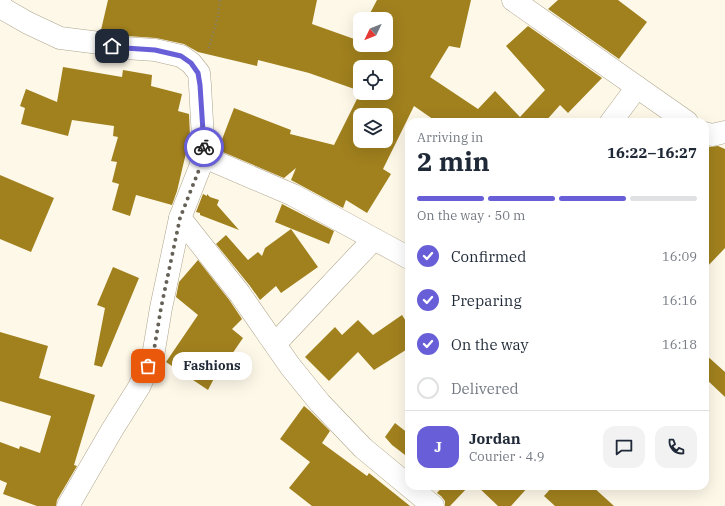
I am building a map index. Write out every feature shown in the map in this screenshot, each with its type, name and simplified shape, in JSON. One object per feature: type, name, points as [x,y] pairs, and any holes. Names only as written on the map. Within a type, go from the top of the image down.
[{"type":"street","points":[[513,0],[681,118]]},
{"type":"street","points":[[0,7],[28,23],[60,38],[100,42],[125,48],[155,50],[181,56],[191,63],[198,73],[200,85],[204,157],[180,218],[161,308],[153,356],[139,387],[68,506]]},
{"type":"street","points":[[614,118],[637,87]]},
{"type":"street","points":[[709,134],[712,135],[725,132]]},
{"type":"street","points":[[204,157],[293,195],[405,256]]},
{"type":"street","points":[[180,218],[240,294],[290,366],[320,403],[363,448],[405,483]]},
{"type":"street","points":[[276,344],[374,239]]},
{"type":"street","points":[[414,490],[433,506]]},
{"type":"path","points":[[198,73],[209,47],[218,16],[220,0]]},
{"type":"building","points":[[108,0],[317,0],[312,24],[353,39],[353,52],[393,52],[393,12],[371,12],[377,0],[471,0],[460,48],[449,46],[430,77],[478,109],[495,91],[520,117],[545,90],[506,46],[528,26],[602,78],[568,113],[560,105],[549,118],[431,118],[414,106],[408,118],[405,118],[405,124],[383,169],[391,174],[367,213],[346,200],[343,208],[291,180],[296,168],[284,178],[218,150],[234,108],[291,130],[290,134],[334,145],[356,100],[393,100],[393,60],[353,60],[353,89],[309,73],[258,60],[257,66],[198,52],[184,44],[156,38],[127,36],[101,30]]},
{"type":"building","points":[[558,0],[618,0],[647,22],[619,59],[548,9]]},
{"type":"building","points":[[63,67],[122,77],[123,70],[152,75],[151,86],[182,94],[178,111],[189,114],[190,136],[177,191],[172,205],[136,195],[130,216],[112,210],[119,184],[112,182],[117,162],[111,161],[118,137],[113,136],[114,126],[72,120],[68,136],[21,124],[25,108],[20,106],[26,89],[57,102]]},
{"type":"building","points":[[718,146],[725,149],[725,248],[709,265],[709,147]]},
{"type":"building","points":[[0,175],[54,198],[31,252],[0,239]]},
{"type":"building","points":[[203,194],[207,196],[207,194],[210,197],[219,200],[217,205],[239,230],[200,215],[200,213],[196,212]]},
{"type":"building","points":[[282,204],[334,231],[329,244],[275,222]]},
{"type":"building","points":[[291,229],[318,267],[281,293],[276,286],[260,300],[216,244],[226,235],[248,260],[258,252],[262,256],[265,248]]},
{"type":"building","points":[[198,260],[242,319],[232,329],[243,338],[223,367],[221,365],[208,390],[166,362],[198,315],[176,297],[179,282]]},
{"type":"building","points":[[113,267],[139,278],[102,367],[94,365],[105,308],[97,305]]},
{"type":"building","points":[[402,315],[405,320],[405,351],[374,370],[358,352],[329,381],[305,357],[335,327],[342,335],[358,320],[373,335]]},
{"type":"building","points":[[0,332],[48,346],[39,378],[95,395],[74,465],[77,466],[57,500],[56,506],[37,506],[3,494],[7,483],[0,480],[0,442],[19,449],[20,446],[40,453],[51,416],[0,401]]},
{"type":"building","points":[[709,358],[725,372],[725,397],[709,382]]},
{"type":"building","points":[[304,406],[330,431],[322,443],[367,476],[369,473],[410,506],[312,506],[289,488],[310,462],[280,439]]},
{"type":"building","points":[[395,423],[405,431],[405,455],[392,445],[385,437]]},
{"type":"building","points":[[440,490],[465,490],[450,506],[445,506],[445,501],[437,493]]},
{"type":"building","points":[[481,490],[525,490],[511,506],[498,506]]},
{"type":"building","points":[[549,490],[596,490],[614,506],[555,506],[544,496]]},
{"type":"way so far","points":[[148,366],[153,356],[161,308],[180,218],[204,157],[204,147]]},
{"type":"place","name":"Fashions","points":[[148,366]]},
{"type":"route","points":[[112,46],[155,50],[181,56],[191,63],[198,73],[200,85],[204,147]]}]
